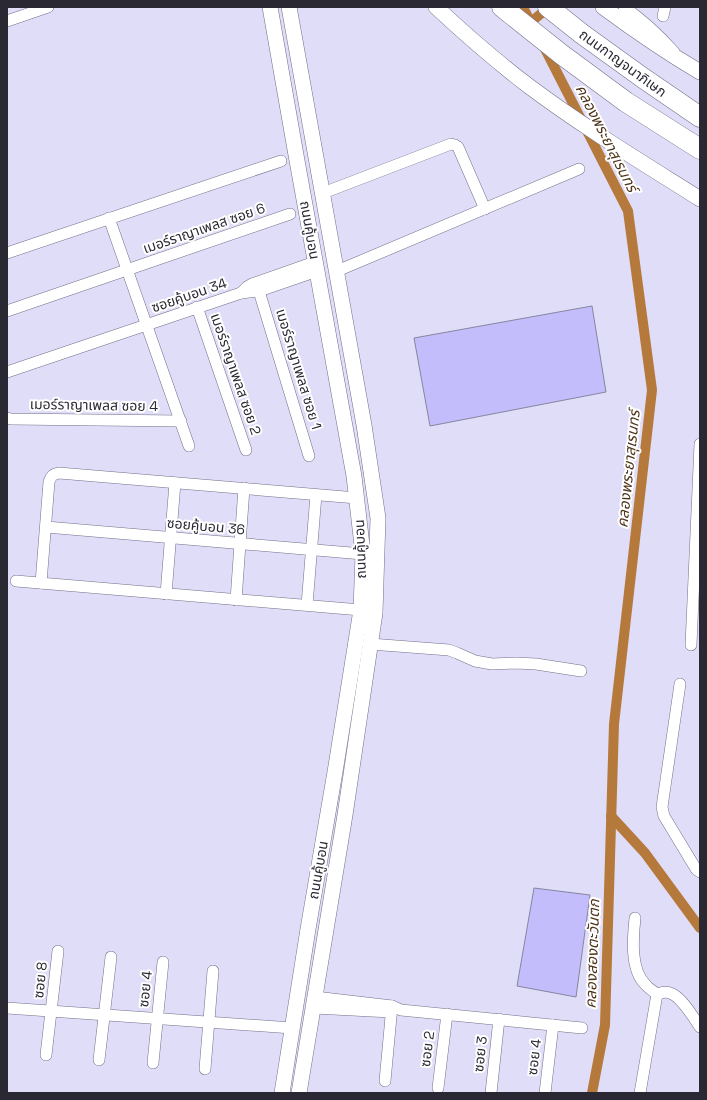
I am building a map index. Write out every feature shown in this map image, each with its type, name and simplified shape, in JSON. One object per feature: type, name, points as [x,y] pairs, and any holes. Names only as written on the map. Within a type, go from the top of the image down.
[{"type":"highway","name":"ถนนกาญจนาภิเษก","points":[[502,7],[561,54],[626,102],[700,149]]},
{"type":"highway","name":"ถนนกาญจนาภิเษก","points":[[548,7],[582,34],[700,117]]},
{"type":"main road","name":"ถนนคู้บอน","points":[[270,7],[354,476],[363,554],[360,610],[282,1093]]},
{"type":"main road","name":"ถนนคู้บอน","points":[[289,7],[364,425],[378,518],[375,613],[345,815],[300,1093]]},
{"type":"main road","points":[[436,7],[530,87],[567,113],[700,199]]},
{"type":"main road","points":[[603,7],[627,25],[700,72]]},
{"type":"main road","points":[[338,752],[354,755]]},
{"type":"street","points":[[7,21],[48,7]]},
{"type":"street","points":[[624,7],[655,31],[681,61]]},
{"type":"street","points":[[323,193],[451,144],[458,147],[486,209]]},
{"type":"street","points":[[7,254],[281,160]]},
{"type":"street","points":[[337,271],[580,169]]},
{"type":"street","name":"เมอร์ราญาเพลส ซอย 6","points":[[7,311],[290,214]]},
{"type":"street","points":[[109,218],[189,446]]},
{"type":"street","name":"ซอยคู้บอน 34","points":[[7,372],[241,293],[259,291],[316,266]]},
{"type":"street","name":"ซอยคู้บอน 34","points":[[241,293],[246,287],[252,284],[316,266]]},
{"type":"street","name":"เมอร์ราญาเพลส ซอย 1","points":[[259,291],[309,456]]},
{"type":"street","name":"เมอร์ราญาเพลส ซอย 2","points":[[197,308],[246,450]]},
{"type":"street","name":"เมอร์ราญาเพลส ซอย 4","points":[[7,418],[181,421]]},
{"type":"street","points":[[691,645],[697,577],[700,444]]},
{"type":"street","points":[[41,583],[49,482],[54,474],[59,473],[357,498]]},
{"type":"street","points":[[166,594],[175,483]]},
{"type":"street","points":[[236,600],[244,488]]},
{"type":"street","points":[[307,605],[316,494]]},
{"type":"street","name":"ซอยคู้บอน 36","points":[[46,527],[363,554]]},
{"type":"street","points":[[16,581],[360,610]]},
{"type":"street","points":[[370,644],[449,650],[474,661],[492,664],[536,664],[581,671]]},
{"type":"street","points":[[680,684],[662,807],[664,816],[696,869],[700,872]]},
{"type":"street","points":[[635,918],[633,935],[635,965],[637,972],[644,984],[657,994]]},
{"type":"street","name":"ซอย 8","points":[[46,1056],[58,952]]},
{"type":"street","points":[[99,1060],[111,957]]},
{"type":"street","name":"ซอย 4","points":[[157,1019],[163,962]]},
{"type":"street","points":[[205,1069],[214,972]]},
{"type":"street","points":[[657,994],[669,992],[675,996],[681,1001],[700,1027]]},
{"type":"street","points":[[640,1093],[657,994]]},
{"type":"street","points":[[314,1002],[582,1028]]},
{"type":"street","points":[[7,1008],[292,1028]]},
{"type":"street","points":[[385,1081],[395,1009]]},
{"type":"street","name":"ซอย 2","points":[[438,1088],[447,1014]]},
{"type":"street","points":[[153,1063],[157,1019]]},
{"type":"street","name":"ซอย 3","points":[[491,1093],[499,1019]]},
{"type":"street","name":"ซอย 4","points":[[545,1093],[553,1025]]},
{"type":"building","points":[[592,306],[606,392],[430,426],[414,338]]},
{"type":"building","points":[[534,888],[590,895],[576,997],[517,986]]},
{"type":"waterway","name":"คลองพระยาสุเรนทร์","points":[[523,7],[532,25]]},
{"type":"waterway","points":[[531,22],[549,7]]},
{"type":"waterway","name":"คลองพระยาสุเรนทร์","points":[[543,45],[628,211],[652,390],[614,724],[605,1025],[592,1093]]},
{"type":"waterway","name":"คลองพระยาสุเรนทร์","points":[[611,816],[645,853],[700,928]]},
{"type":"water label","name":"คลองสองตะวันตก","points":[[592,954]]}]
